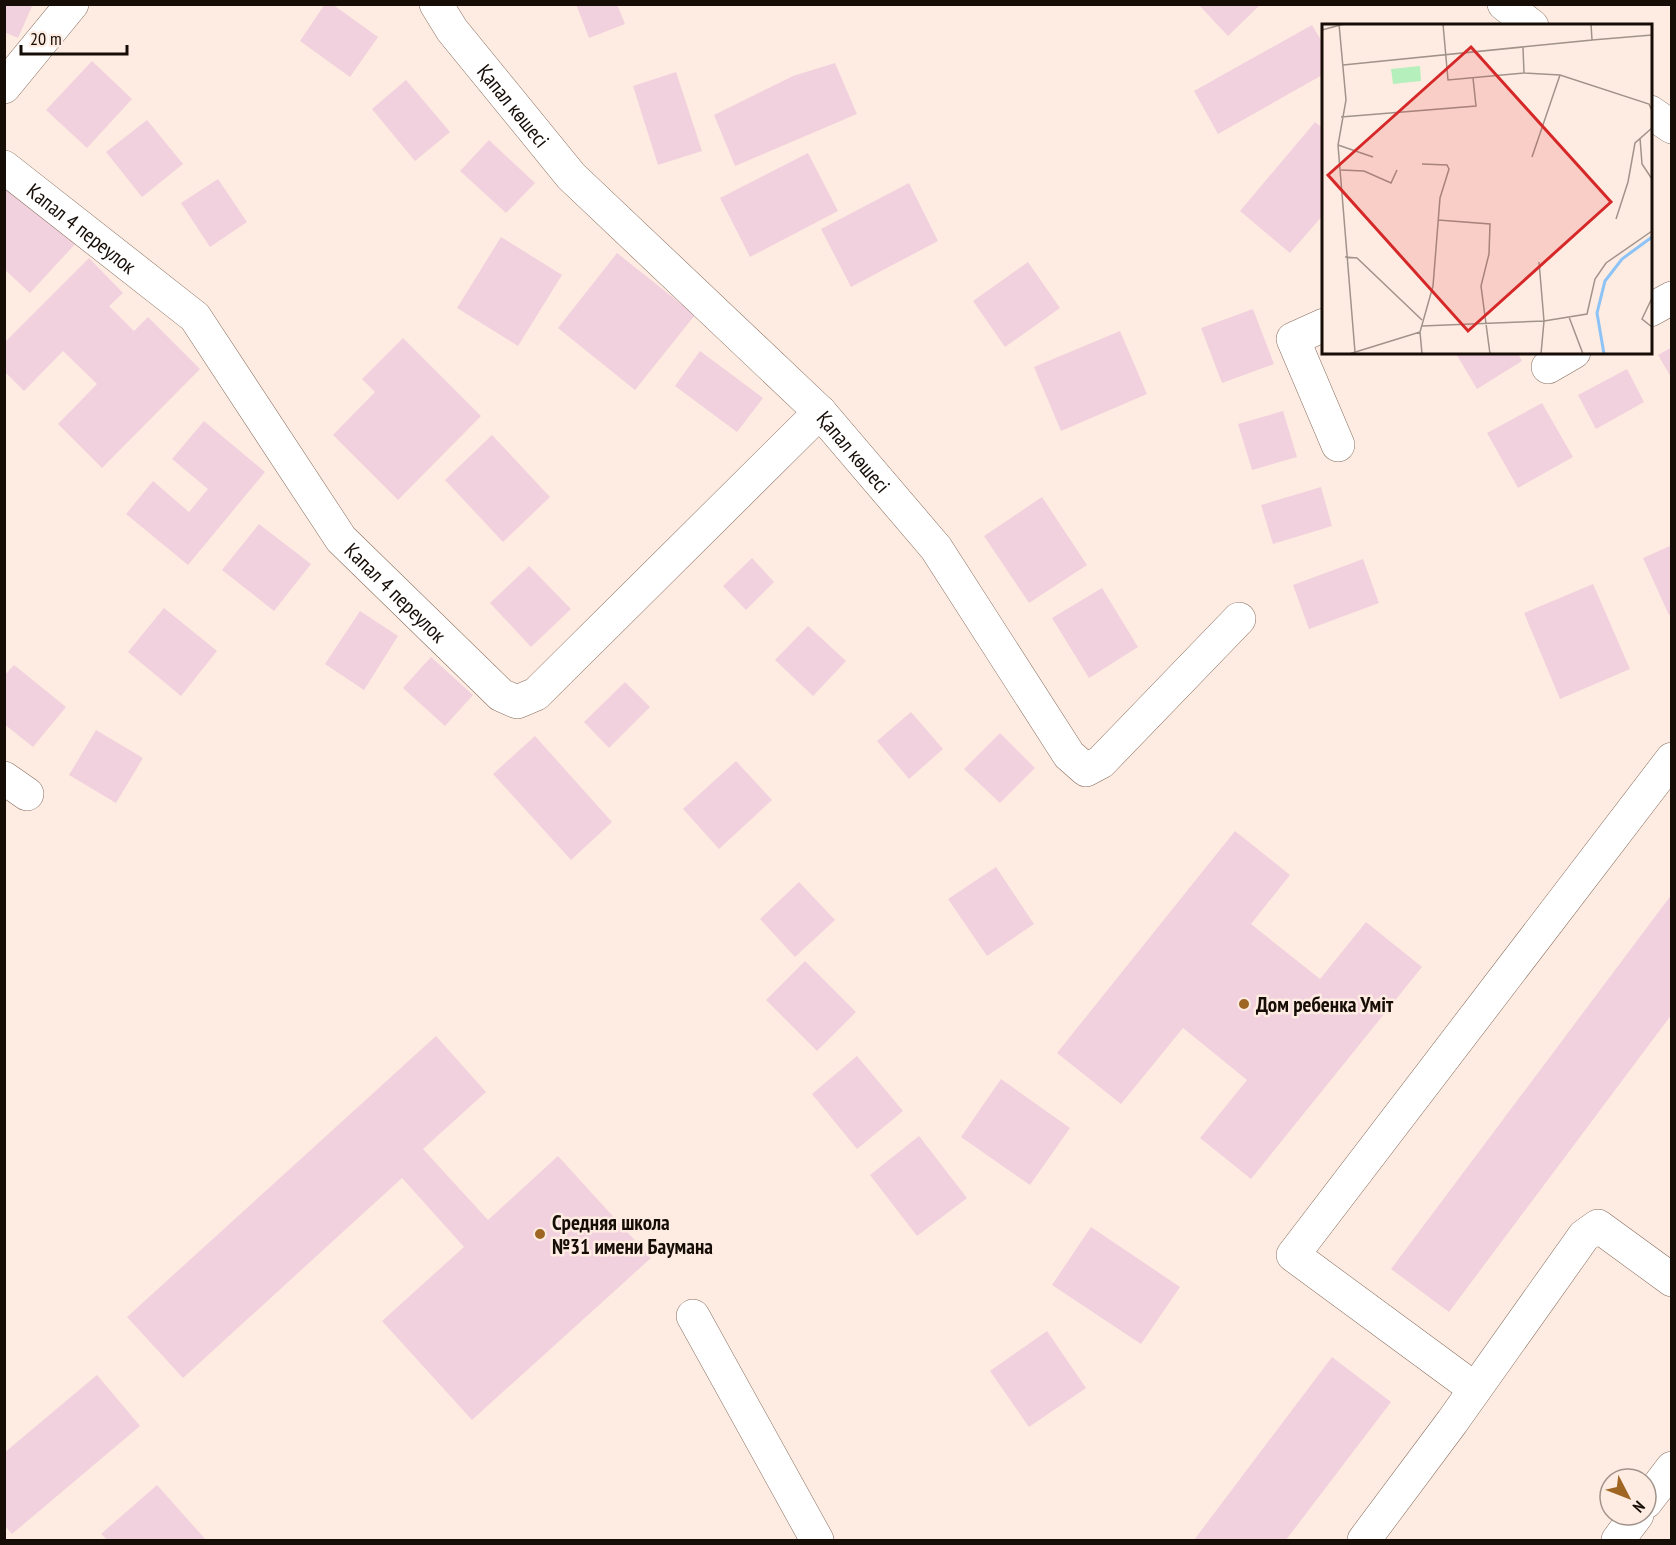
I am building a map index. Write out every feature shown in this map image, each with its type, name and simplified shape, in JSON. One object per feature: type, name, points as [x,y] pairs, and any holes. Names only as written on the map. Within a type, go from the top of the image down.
[{"type":"street","points":[[4,87],[72,4]]},
{"type":"street","name":"Қапал көшесі","points":[[436,4],[452,30],[571,176],[820,412],[936,548],[1068,755],[1086,770],[1101,762],[1239,619]]},
{"type":"street","points":[[1504,4],[1529,24]]},
{"type":"street","points":[[1652,114],[1671,128]]},
{"type":"street","name":"Капал 4 переулок","points":[[4,167],[195,317],[341,539],[501,695],[517,702],[536,694],[820,412]]},
{"type":"street","points":[[1652,309],[1671,298]]},
{"type":"street","points":[[1322,325],[1293,339],[1338,445]]},
{"type":"street","points":[[1475,1389],[1293,1255],[1671,759]]},
{"type":"street","points":[[1364,1540],[1584,1236],[1598,1226],[1671,1280]]},
{"type":"street","points":[[693,1316],[817,1540]]},
{"type":"street","points":[[1658,1486],[1671,1468]]},
{"type":"street","points":[[1618,1540],[1628,1527]]},
{"type":"building","points":[[4,4],[33,4],[18,38],[4,32]]},
{"type":"building","points":[[325,4],[332,4],[378,37],[350,77],[300,41]]},
{"type":"building","points":[[576,4],[617,4],[625,24],[589,38]]},
{"type":"building","points":[[1198,4],[1261,4],[1228,36]]},
{"type":"building","points":[[1312,25],[1322,42],[1322,75],[1218,134],[1194,91]]},
{"type":"building","points":[[92,61],[132,99],[87,148],[46,110]]},
{"type":"building","points":[[835,63],[857,114],[735,166],[714,115],[793,76]]},
{"type":"building","points":[[676,72],[702,151],[658,165],[633,86]]},
{"type":"building","points":[[406,80],[450,132],[415,161],[372,109]]},
{"type":"building","points":[[147,120],[183,164],[142,197],[106,152]]},
{"type":"building","points":[[1315,122],[1322,127],[1322,216],[1290,253],[1240,211]]},
{"type":"building","points":[[489,140],[535,183],[506,213],[460,171]]},
{"type":"building","points":[[808,153],[838,211],[750,257],[720,198]]},
{"type":"building","points":[[4,177],[76,243],[30,293],[4,269]]},
{"type":"building","points":[[218,179],[247,222],[210,247],[181,203]]},
{"type":"building","points":[[909,183],[938,241],[851,287],[821,229]]},
{"type":"building","points":[[501,237],[562,275],[518,346],[457,308]]},
{"type":"building","points":[[617,253],[695,315],[635,390],[558,328]]},
{"type":"building","points":[[89,258],[123,293],[109,306],[134,331],[148,317],[200,369],[102,468],[58,424],[97,384],[63,351],[24,391],[4,371],[4,343]]},
{"type":"building","points":[[1028,262],[1060,308],[1005,347],[973,301]]},
{"type":"building","points":[[1253,309],[1274,364],[1222,383],[1201,328]]},
{"type":"building","points":[[1120,331],[1147,394],[1061,431],[1034,367]]},
{"type":"building","points":[[403,338],[481,416],[398,500],[333,435],[375,392],[362,379]]},
{"type":"building","points":[[1672,347],[1672,379],[1658,355]]},
{"type":"building","points":[[700,351],[763,398],[737,432],[675,386]]},
{"type":"building","points":[[1456,354],[1518,354],[1522,361],[1477,389]]},
{"type":"building","points":[[1627,369],[1644,402],[1596,429],[1578,395]]},
{"type":"building","points":[[1542,403],[1573,457],[1518,488],[1487,433]]},
{"type":"building","points":[[1283,411],[1297,457],[1252,470],[1238,424]]},
{"type":"building","points":[[204,421],[265,472],[188,565],[126,514],[153,481],[189,512],[208,489],[172,459]]},
{"type":"building","points":[[492,435],[550,497],[503,542],[445,480]]},
{"type":"building","points":[[1321,487],[1332,526],[1273,544],[1261,505]]},
{"type":"building","points":[[1042,497],[1087,565],[1029,603],[984,536]]},
{"type":"building","points":[[259,524],[311,564],[274,611],[222,570]]},
{"type":"building","points":[[1672,545],[1672,614],[1669,615],[1643,558]]},
{"type":"building","points":[[752,558],[774,582],[746,610],[723,586]]},
{"type":"building","points":[[1363,559],[1379,603],[1309,629],[1293,585]]},
{"type":"building","points":[[529,566],[571,609],[531,647],[490,603]]},
{"type":"building","points":[[1593,584],[1630,669],[1560,699],[1524,613]]},
{"type":"building","points":[[1102,588],[1138,647],[1089,678],[1052,618]]},
{"type":"building","points":[[164,608],[217,651],[181,696],[128,652]]},
{"type":"building","points":[[360,611],[398,636],[364,690],[325,664]]},
{"type":"building","points":[[808,626],[846,661],[813,696],[775,660]]},
{"type":"building","points":[[431,657],[473,695],[445,726],[403,688]]},
{"type":"building","points":[[14,665],[66,707],[33,747],[4,724],[4,676]]},
{"type":"building","points":[[625,682],[650,707],[609,748],[584,722]]},
{"type":"building","points":[[911,712],[943,749],[909,779],[877,741]]},
{"type":"building","points":[[96,730],[143,758],[116,803],[69,775]]},
{"type":"building","points":[[1000,733],[1035,768],[1000,803],[964,769]]},
{"type":"building","points":[[535,736],[612,822],[571,860],[493,774]]},
{"type":"building","points":[[736,761],[772,800],[719,849],[683,809]]},
{"type":"building","name":"Дом ребенка Умiт","points":[[1235,831],[1290,875],[1251,924],[1320,979],[1366,922],[1422,967],[1251,1179],[1200,1138],[1247,1080],[1183,1028],[1121,1104],[1057,1053]]},
{"type":"building","points":[[996,867],[1034,924],[987,956],[948,899]]},
{"type":"building","points":[[799,882],[835,920],[795,957],[760,919]]},
{"type":"building","points":[[1672,894],[1672,1014],[1449,1312],[1391,1269]]},
{"type":"building","points":[[805,961],[856,1012],[817,1051],[766,1000]]},
{"type":"building","name":"Средняя школа №31 имени Баумана","points":[[436,1036],[486,1092],[423,1149],[488,1220],[558,1156],[651,1258],[472,1420],[382,1321],[464,1247],[402,1178],[183,1378],[127,1317]]},
{"type":"building","points":[[857,1056],[903,1111],[857,1149],[812,1094]]},
{"type":"building","points":[[1001,1079],[1070,1128],[1030,1185],[961,1137]]},
{"type":"building","points":[[919,1136],[967,1198],[917,1236],[870,1175]]},
{"type":"building","points":[[1091,1227],[1180,1287],[1141,1344],[1052,1285]]},
{"type":"building","points":[[1047,1331],[1086,1388],[1029,1427],[990,1371]]},
{"type":"building","points":[[1332,1357],[1391,1402],[1286,1540],[1194,1540]]},
{"type":"building","points":[[97,1375],[140,1426],[12,1534],[4,1525],[4,1453]]},
{"type":"building","points":[[157,1485],[206,1540],[107,1540],[101,1534]]},
{"type":"place","name":"Дом ребенка Умiт","points":[[1244,1004]]},
{"type":"place","name":"Средняя школа №31 имени Баумана","points":[[540,1234]]}]
